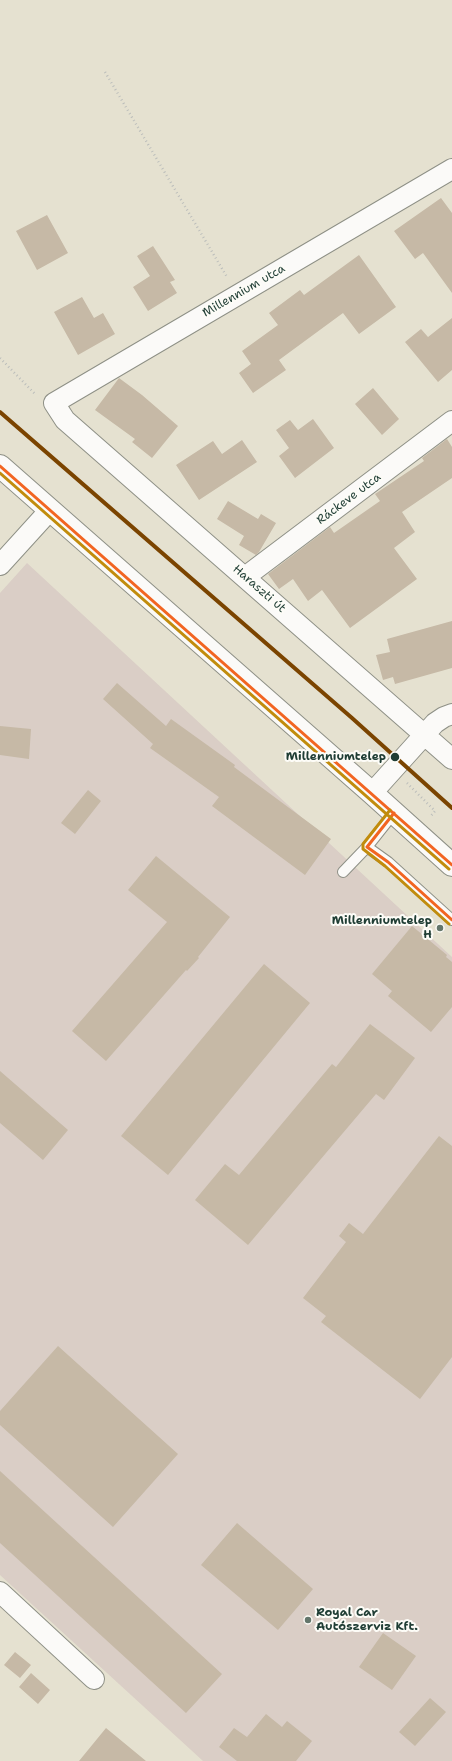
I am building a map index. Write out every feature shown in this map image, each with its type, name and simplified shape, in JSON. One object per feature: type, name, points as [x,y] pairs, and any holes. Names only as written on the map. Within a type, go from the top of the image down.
[{"type":"main road","points":[[0,466],[452,865]]},
{"type":"street","name":"Millennium utca","points":[[54,403],[452,169]]},
{"type":"street","name":"Haraszti út","points":[[54,403],[65,420],[452,758]]},
{"type":"street","name":"Ráckeve utca","points":[[246,577],[452,421]]},
{"type":"street","points":[[0,565],[50,510]]},
{"type":"street","points":[[372,793],[435,723],[452,714]]},
{"type":"street","points":[[0,1592],[94,1679]]},
{"type":"lane","points":[[343,872],[367,847],[394,813]]},
{"type":"lane","points":[[367,847],[388,862],[452,920]]},
{"type":"path","points":[[105,72],[238,295]]},
{"type":"path","points":[[0,358],[37,396],[54,403]]},
{"type":"shaded area","points":[[27,563],[452,957],[452,1761],[203,1761],[0,1575],[0,593]]},
{"type":"building","points":[[441,198],[452,213],[452,293],[423,253],[415,259],[394,231]]},
{"type":"building","points":[[47,215],[68,253],[37,270],[16,231]]},
{"type":"building","points":[[153,246],[175,280],[170,282],[177,293],[148,311],[133,287],[150,276],[137,256]]},
{"type":"building","points":[[359,255],[396,307],[359,334],[343,313],[279,360],[286,370],[253,393],[239,373],[251,364],[242,351],[278,325],[269,313],[300,290],[304,295]]},
{"type":"building","points":[[82,297],[94,318],[103,313],[115,334],[78,355],[54,312]]},
{"type":"building","points":[[452,318],[452,370],[438,382],[405,342],[421,329],[428,337]]},
{"type":"building","points":[[119,378],[142,395],[178,426],[152,458],[132,442],[135,439],[95,410]]},
{"type":"building","points":[[373,388],[399,419],[382,435],[355,404]]},
{"type":"building","points":[[313,419],[334,448],[295,478],[279,456],[289,448],[276,430],[290,420],[298,430]]},
{"type":"building","points":[[447,439],[452,447],[452,478],[402,512],[415,532],[394,548],[417,579],[350,628],[322,590],[308,601],[293,579],[279,589],[268,574],[330,527],[334,533],[380,501],[375,494],[424,461],[422,458]]},
{"type":"building","points":[[242,440],[257,462],[199,500],[176,465],[213,441],[222,454]]},
{"type":"building","points":[[228,501],[258,519],[261,514],[276,523],[256,555],[239,545],[244,536],[217,519]]},
{"type":"building","points":[[452,621],[452,668],[395,684],[393,677],[383,680],[376,655],[390,652],[387,639]]},
{"type":"building","points":[[117,683],[166,726],[171,719],[235,765],[234,767],[331,839],[305,875],[212,806],[219,797],[150,748],[153,744],[103,699]]},
{"type":"building","points":[[0,726],[31,729],[29,759],[0,755]]},
{"type":"building","points":[[88,790],[101,801],[75,834],[61,823]]},
{"type":"building","points":[[156,856],[230,917],[198,957],[199,958],[187,971],[186,970],[106,1061],[72,1031],[167,922],[128,890]]},
{"type":"building","points":[[412,926],[447,955],[446,957],[452,962],[452,1007],[431,1032],[388,996],[392,991],[372,974]]},
{"type":"building","points":[[264,964],[310,1003],[168,1175],[121,1136]]},
{"type":"building","points":[[370,1024],[415,1058],[384,1100],[376,1094],[248,1245],[195,1200],[225,1164],[239,1175],[332,1064],[336,1067]]},
{"type":"building","points":[[0,1071],[68,1130],[43,1160],[0,1123]]},
{"type":"building","points":[[439,1136],[452,1146],[452,1357],[420,1399],[321,1322],[326,1316],[303,1298],[346,1242],[339,1236],[349,1223],[363,1234]]},
{"type":"building","points":[[58,1346],[178,1454],[113,1527],[0,1425],[0,1411]]},
{"type":"building","points":[[0,1471],[222,1674],[186,1713],[0,1543]]},
{"type":"building","points":[[237,1523],[313,1589],[278,1630],[201,1565]]},
{"type":"building","points":[[383,1633],[416,1656],[392,1690],[359,1667]]},
{"type":"building","points":[[15,1652],[31,1665],[20,1678],[4,1665]]},
{"type":"building","points":[[31,1673],[50,1690],[38,1704],[19,1687]]},
{"type":"building","points":[[430,1698],[446,1712],[415,1746],[399,1732]]},
{"type":"building","points":[[266,1714],[282,1727],[287,1721],[312,1741],[296,1761],[237,1761],[219,1747],[234,1728],[247,1737]]},
{"type":"building","points":[[106,1728],[146,1761],[79,1761]]},
{"type":"transit line","points":[[0,412],[352,718],[452,808]]},
{"type":"transit line","points":[[0,466],[452,865]]},
{"type":"transit line","points":[[0,473],[449,869]]},
{"type":"transit line","points":[[390,810],[363,844],[363,849],[385,866],[449,924]]},
{"type":"transit line","points":[[394,813],[367,847],[388,862],[452,920]]},
{"type":"place","name":"Millenniumtelep","points":[[395,757]]},
{"type":"place","name":"Millenniumtelep H","points":[[440,928]]},
{"type":"place","name":"Royal Car Autószerviz Kft.","points":[[308,1620]]}]
